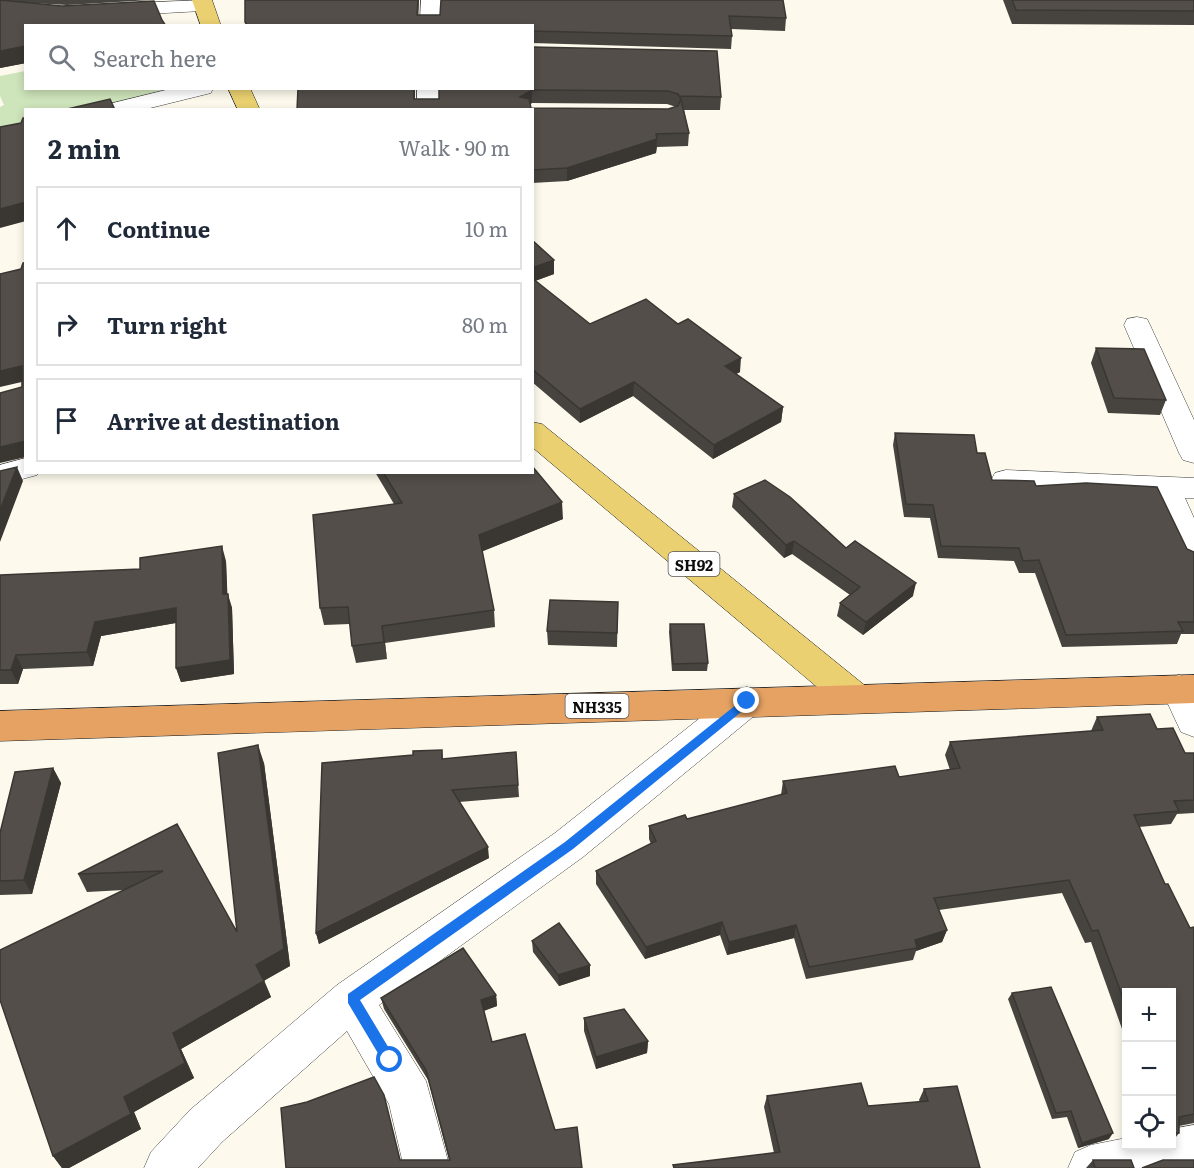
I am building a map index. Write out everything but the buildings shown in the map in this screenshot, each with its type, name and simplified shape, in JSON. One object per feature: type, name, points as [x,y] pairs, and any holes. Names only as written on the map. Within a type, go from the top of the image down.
[{"type":"highway","name":"NH335","points":[[0,726],[1187,689]]},
{"type":"main road","points":[[202,3],[210,24]]},
{"type":"main road","points":[[240,90],[248,108]]},
{"type":"main road","name":"SH92","points":[[534,433],[855,698]]},
{"type":"street","points":[[430,24],[432,0]]},
{"type":"street","points":[[89,12],[202,3]]},
{"type":"street","points":[[121,108],[195,90]]},
{"type":"street","points":[[428,90],[428,108]]},
{"type":"street","points":[[1137,325],[1194,453]]},
{"type":"street","points":[[0,475],[24,469]]},
{"type":"street","points":[[1006,480],[1179,487],[1194,552]]},
{"type":"street","points":[[1187,689],[1194,722]]},
{"type":"street","points":[[167,1168],[206,1126],[352,999],[569,845],[747,701]]},
{"type":"street","points":[[352,999],[410,1097],[427,1168]]},
{"type":"street","points":[[1091,1168],[1194,1148]]},
{"type":"green space","points":[[24,71],[24,90],[182,90],[101,108],[24,108],[24,126],[0,132],[0,107],[4,105],[0,96],[0,76]]},
{"type":"route","points":[[390,1060],[352,999],[569,845],[747,701]]}]
